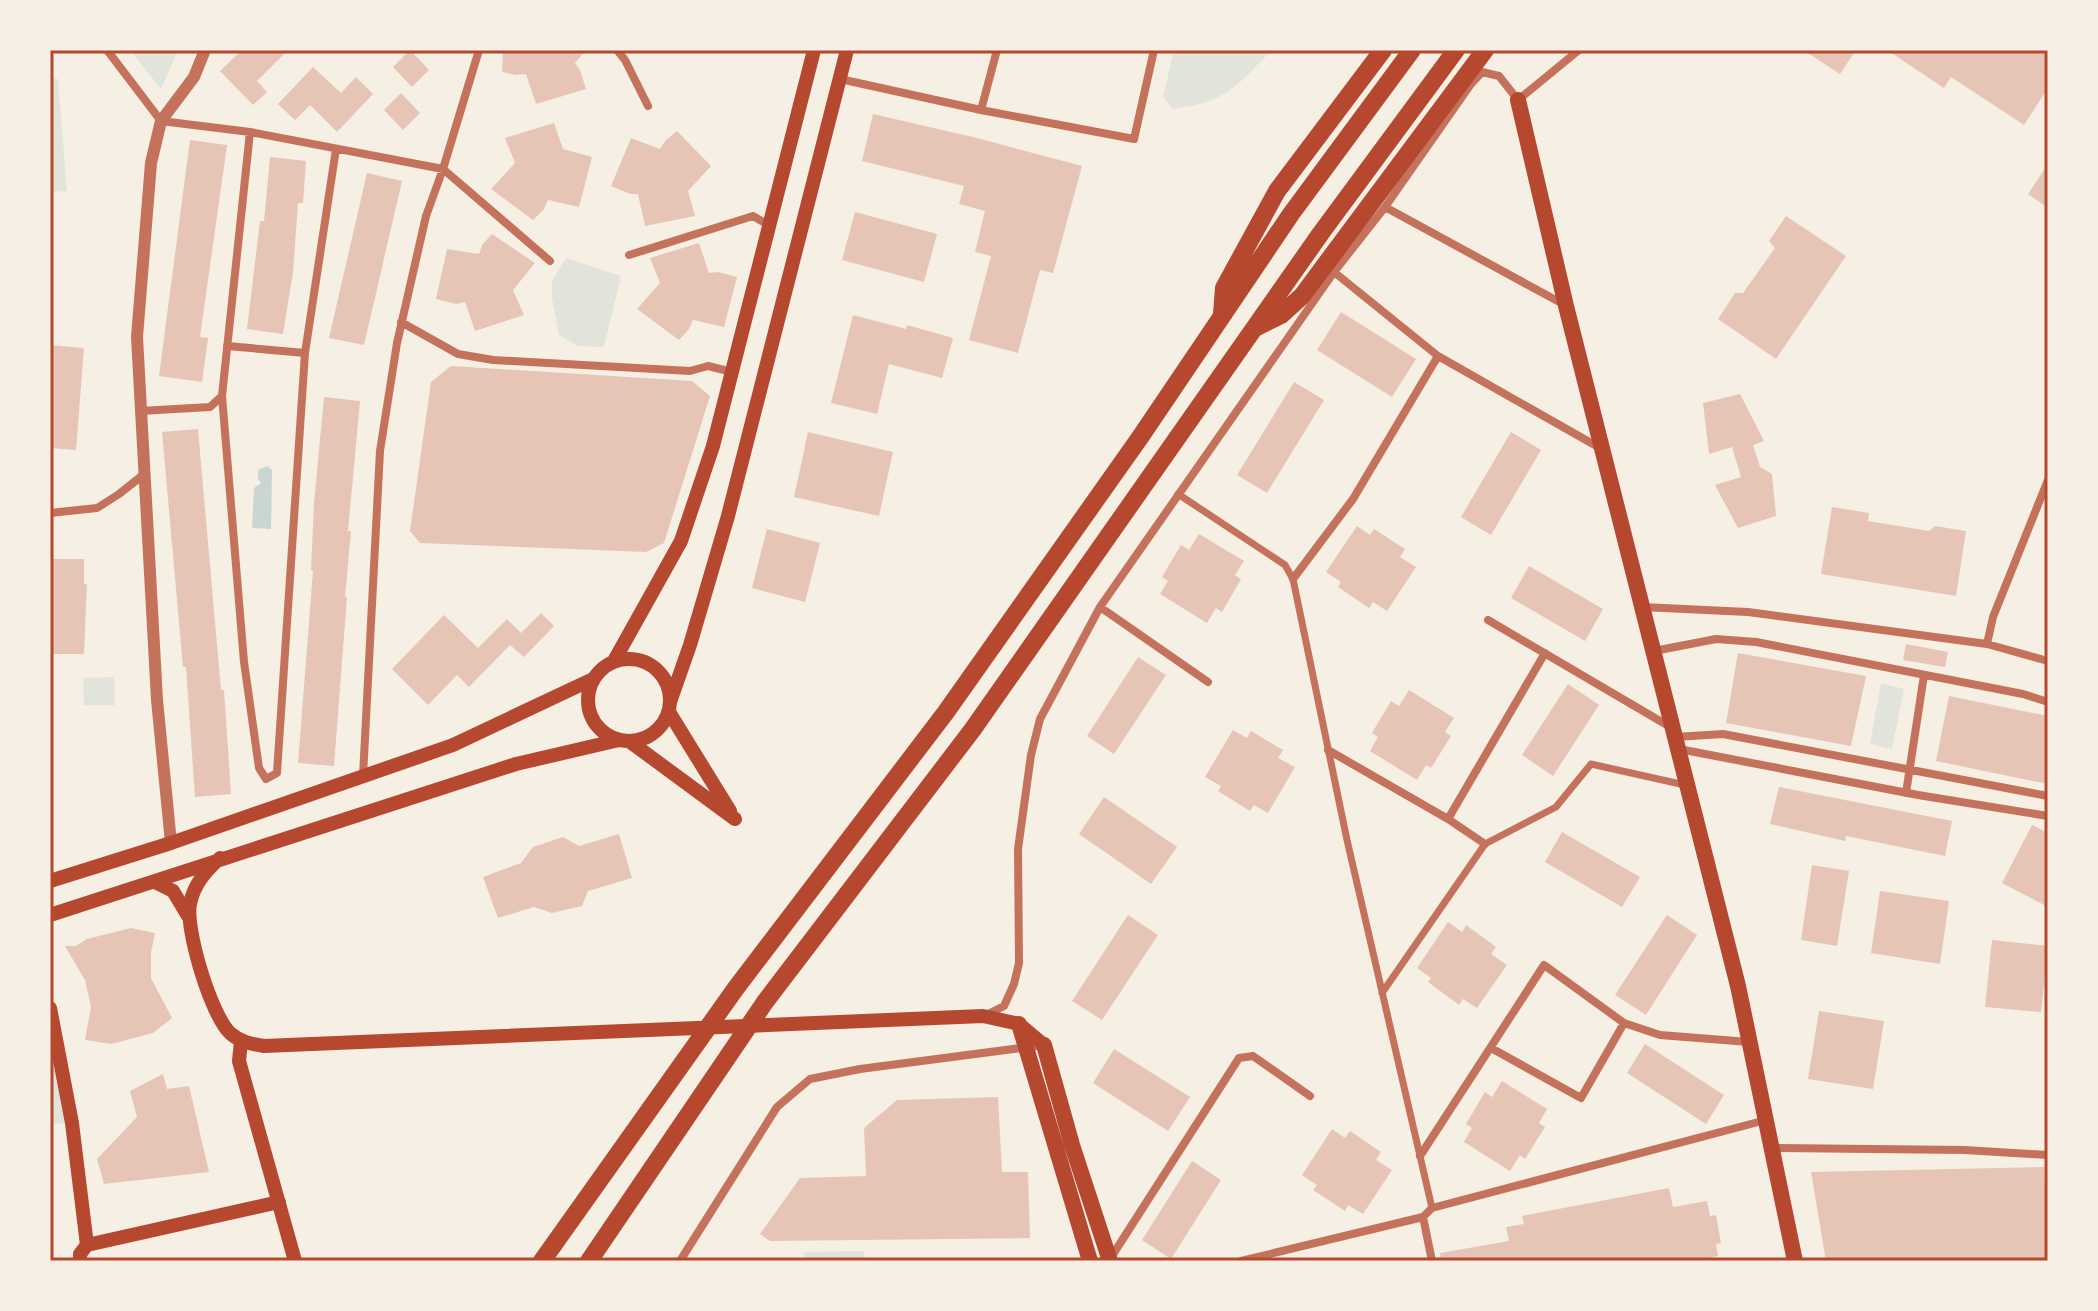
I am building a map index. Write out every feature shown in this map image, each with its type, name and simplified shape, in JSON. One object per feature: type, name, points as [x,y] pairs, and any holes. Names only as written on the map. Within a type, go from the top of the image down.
[{"type":"highway","points":[[1222,317],[1224,288],[1277,191],[1383,50]]},
{"type":"highway","points":[[542,1261],[736,988],[946,712],[1141,436],[1291,214],[1412,50]]},
{"type":"highway","points":[[589,1261],[765,1002],[973,729],[1321,233],[1456,50]]},
{"type":"highway","points":[[1254,328],[1281,315],[1302,296],[1485,50]]},
{"type":"main road","points":[[614,661],[681,541],[713,446],[814,50]]},
{"type":"main road","points":[[50,915],[516,764],[649,736],[664,722],[728,516],[847,50]]},
{"type":"main road","points":[[1518,100],[1566,306],[1676,738],[1749,1042],[1795,1261]]},
{"type":"main road","points":[[50,881],[171,843],[453,745],[593,679],[602,668],[627,658],[653,666],[663,676],[669,688],[670,707],[735,819],[624,741],[597,727],[588,703],[593,679]]},
{"type":"main road","points":[[188,917],[199,879],[220,858]]},
{"type":"main road","points":[[155,882],[173,891],[188,917],[201,973],[227,1030],[241,1041],[264,1046],[983,1016],[1019,1024],[1044,1045],[1072,1145],[1110,1260]]},
{"type":"main road","points":[[50,1008],[72,1123],[87,1245]]},
{"type":"main road","points":[[1019,1024],[1090,1261]]},
{"type":"main road","points":[[241,1041],[239,1061],[295,1261]]},
{"type":"main road","points":[[80,1261],[80,1254],[87,1245],[279,1202]]},
{"type":"street","points":[[107,50],[161,121],[250,132],[443,169],[550,261]]},
{"type":"street","points":[[171,843],[157,700],[137,337],[151,163],[161,121],[194,77],[205,50]]},
{"type":"street","points":[[363,776],[380,451],[401,322],[426,216],[479,50]]},
{"type":"street","points":[[617,50],[648,106]]},
{"type":"street","points":[[981,110],[997,50]]},
{"type":"street","points":[[840,79],[1134,139],[1154,50]]},
{"type":"street","points":[[983,1016],[1004,1006],[1019,963],[1018,849],[1031,755],[1040,719],[1100,607],[1334,272],[1385,207],[1471,84],[1482,72],[1499,76],[1518,100],[1579,50]]},
{"type":"street","points":[[250,132],[222,396],[244,662],[259,768],[266,779],[277,773],[305,353],[336,149]]},
{"type":"street","points":[[1385,207],[1566,306]]},
{"type":"street","points":[[629,255],[753,216],[770,226]]},
{"type":"street","points":[[1334,272],[1438,356],[1602,449]]},
{"type":"street","points":[[401,322],[458,354],[493,360],[690,371],[708,366],[732,372]]},
{"type":"street","points":[[227,346],[305,353]]},
{"type":"street","points":[[1293,579],[1353,499],[1438,356]]},
{"type":"street","points":[[140,411],[210,407],[222,396]]},
{"type":"street","points":[[50,513],[97,508],[143,475]]},
{"type":"street","points":[[1987,644],[1993,617],[2048,480]]},
{"type":"street","points":[[1178,494],[1285,565],[1293,579],[1328,750],[1432,1208]]},
{"type":"street","points":[[1100,607],[1208,682]]},
{"type":"street","points":[[1642,607],[1748,612],[1987,644],[2048,661]]},
{"type":"street","points":[[1488,620],[1676,738],[1906,793],[2048,816]]},
{"type":"street","points":[[1654,651],[1716,639],[1756,642],[2048,702]]},
{"type":"street","points":[[1448,819],[1545,653]]},
{"type":"street","points":[[1906,793],[1924,675]]},
{"type":"street","points":[[1676,738],[1723,734],[2048,796]]},
{"type":"street","points":[[1328,750],[1448,819],[1485,844]]},
{"type":"street","points":[[1382,993],[1485,844],[1556,807],[1591,764],[1687,785]]},
{"type":"street","points":[[1420,1156],[1544,965],[1624,1023],[1660,1035],[1749,1042]]},
{"type":"street","points":[[1491,1048],[1581,1098],[1624,1023]]},
{"type":"street","points":[[680,1261],[777,1107],[810,1079],[860,1069],[1044,1045]]},
{"type":"street","points":[[1110,1260],[1239,1058],[1253,1056],[1310,1096]]},
{"type":"street","points":[[1241,1261],[1423,1217],[1432,1208],[1766,1120]]},
{"type":"street","points":[[1771,1148],[1965,1150],[2048,1155]]},
{"type":"street","points":[[1423,1217],[1432,1261]]},
{"type":"shaded area","points":[[130,50],[178,50],[161,89]]},
{"type":"shaded area","points":[[1174,50],[1272,50],[1239,83],[1219,97],[1173,109],[1163,97]]},
{"type":"shaded area","points":[[50,79],[58,79],[67,191],[50,192]]},
{"type":"shaded area","points":[[566,258],[621,276],[604,347],[578,346],[559,335],[552,281]]},
{"type":"shaded area","points":[[268,466],[272,470],[271,529],[252,528],[254,488],[261,483],[258,470]]},
{"type":"shaded area","points":[[114,677],[115,705],[84,705],[83,678]]},
{"type":"shaded area","points":[[1881,683],[1904,689],[1892,749],[1870,744]]},
{"type":"shaded area","points":[[50,1008],[72,1123],[50,1124]]},
{"type":"shaded area","points":[[863,1251],[866,1261],[806,1261],[803,1252]]},
{"type":"building","points":[[242,50],[288,50],[257,81],[267,92],[253,105],[220,71]]},
{"type":"building","points":[[410,50],[429,70],[412,87],[393,67]]},
{"type":"building","points":[[503,50],[586,50],[575,63],[586,89],[536,104],[526,74],[502,72]]},
{"type":"building","points":[[1803,50],[1856,50],[1840,74]]},
{"type":"building","points":[[1887,50],[2048,50],[2048,88],[2024,125],[1951,77],[1944,88]]},
{"type":"building","points":[[313,67],[341,93],[356,77],[373,94],[337,132],[310,105],[295,120],[278,104]]},
{"type":"building","points":[[401,93],[420,113],[403,130],[384,110]]},
{"type":"building","points":[[873,114],[1082,166],[1053,273],[1040,270],[1018,353],[969,340],[991,256],[975,252],[985,211],[959,204],[964,186],[862,161]]},
{"type":"building","points":[[554,123],[563,149],[592,157],[579,207],[548,200],[533,220],[491,189],[515,163],[505,138]]},
{"type":"building","points":[[677,131],[711,166],[688,191],[695,216],[645,226],[638,194],[611,186],[631,138],[660,149]]},
{"type":"building","points":[[190,140],[227,145],[200,337],[208,338],[202,382],[159,376]]},
{"type":"building","points":[[270,157],[306,161],[303,203],[298,203],[293,272],[283,334],[247,329],[260,221],[264,221]]},
{"type":"building","points":[[2048,164],[2048,208],[2028,194]]},
{"type":"building","points":[[367,173],[402,181],[364,345],[329,338]]},
{"type":"building","points":[[855,212],[937,234],[924,282],[842,260]]},
{"type":"building","points":[[1786,216],[1846,256],[1776,359],[1718,319],[1735,293],[1743,293],[1775,248],[1769,241]]},
{"type":"building","points":[[492,234],[535,263],[513,290],[524,315],[475,331],[465,302],[456,304],[436,299],[447,249],[479,254]]},
{"type":"building","points":[[699,243],[709,273],[737,277],[724,327],[693,320],[679,340],[637,309],[660,283],[650,258]]},
{"type":"building","points":[[1341,312],[1416,359],[1392,397],[1317,350]]},
{"type":"building","points":[[853,315],[953,338],[942,378],[889,364],[877,414],[831,403]]},
{"type":"building","points":[[50,345],[84,348],[76,450],[50,448]]},
{"type":"building","points":[[451,366],[692,381],[710,396],[664,543],[646,552],[420,543],[410,531],[431,382]]},
{"type":"building","points":[[1294,382],[1324,400],[1267,493],[1237,475]]},
{"type":"building","points":[[1740,394],[1764,441],[1753,445],[1760,467],[1772,474],[1776,516],[1738,528],[1715,485],[1741,477],[1732,447],[1709,454],[1703,403]]},
{"type":"building","points":[[324,397],[360,401],[348,531],[351,531],[334,766],[298,763],[313,571],[314,503]]},
{"type":"building","points":[[198,429],[231,794],[195,797],[186,667],[183,667],[162,432]]},
{"type":"building","points":[[808,432],[893,452],[879,516],[794,497]]},
{"type":"building","points":[[1511,432],[1541,450],[1491,535],[1461,517]]},
{"type":"building","points":[[1832,507],[1869,513],[1868,521],[1929,531],[1935,526],[1966,531],[1956,596],[1821,574]]},
{"type":"building","points":[[1357,526],[1370,535],[1374,529],[1405,549],[1400,557],[1416,567],[1387,611],[1373,602],[1369,608],[1338,587],[1341,582],[1326,572]]},
{"type":"building","points":[[767,529],[820,543],[805,602],[752,588]]},
{"type":"building","points":[[1199,534],[1244,561],[1235,575],[1241,579],[1222,612],[1216,608],[1207,623],[1160,594],[1168,581],[1162,577],[1181,545],[1189,550]]},
{"type":"building","points":[[50,559],[84,559],[84,584],[87,584],[84,654],[50,654]]},
{"type":"building","points":[[1529,566],[1603,609],[1585,641],[1511,598]]},
{"type":"building","points":[[541,613],[554,626],[524,657],[510,645],[469,687],[457,675],[428,705],[392,669],[444,615],[478,648],[507,619],[521,633]]},
{"type":"building","points":[[1906,644],[1948,652],[1945,667],[1903,660]]},
{"type":"building","points":[[1738,653],[1866,676],[1851,746],[1726,723]]},
{"type":"building","points":[[1138,657],[1166,675],[1114,754],[1087,736]]},
{"type":"building","points":[[1568,684],[1599,705],[1553,776],[1522,755]]},
{"type":"building","points":[[1409,690],[1454,718],[1445,732],[1451,736],[1431,768],[1426,765],[1417,780],[1370,751],[1378,737],[1372,733],[1391,701],[1399,706]]},
{"type":"building","points":[[1949,696],[2048,716],[2048,784],[1936,761]]},
{"type":"building","points":[[1233,730],[1247,738],[1251,731],[1283,750],[1278,758],[1295,767],[1268,813],[1254,805],[1250,811],[1218,791],[1221,786],[1205,777]]},
{"type":"building","points":[[1779,787],[1952,821],[1945,856],[1846,836],[1845,841],[1770,824]]},
{"type":"building","points":[[1104,797],[1177,847],[1151,884],[1079,834]]},
{"type":"building","points":[[2032,825],[2048,833],[2048,907],[2002,883]]},
{"type":"building","points":[[1562,832],[1640,877],[1622,907],[1545,862]]},
{"type":"building","points":[[619,834],[632,878],[588,891],[582,906],[552,913],[534,907],[498,918],[483,877],[521,863],[533,847],[563,837],[579,846]]},
{"type":"building","points":[[1812,865],[1849,871],[1837,946],[1801,940]]},
{"type":"building","points":[[1880,891],[1949,901],[1940,964],[1871,953]]},
{"type":"building","points":[[1128,915],[1158,935],[1102,1020],[1072,1001]]},
{"type":"building","points":[[1667,915],[1697,935],[1646,1015],[1615,995]]},
{"type":"building","points":[[1448,922],[1462,932],[1466,925],[1496,947],[1491,954],[1507,965],[1477,1008],[1463,999],[1459,1005],[1428,982],[1431,978],[1417,968]]},
{"type":"building","points":[[131,928],[155,933],[151,978],[172,1018],[153,1033],[111,1044],[85,1040],[91,1007],[85,980],[65,946],[76,946],[87,939]]},
{"type":"building","points":[[1992,940],[2048,946],[2041,1012],[1985,1007]]},
{"type":"building","points":[[1819,1011],[1884,1021],[1873,1089],[1808,1079]]},
{"type":"building","points":[[1645,1044],[1724,1095],[1706,1124],[1627,1073]]},
{"type":"building","points":[[1114,1049],[1190,1097],[1168,1131],[1093,1083]]},
{"type":"building","points":[[163,1074],[167,1089],[189,1086],[209,1172],[104,1184],[97,1159],[137,1117],[130,1091]]},
{"type":"building","points":[[1502,1081],[1547,1109],[1539,1123],[1545,1127],[1525,1159],[1520,1155],[1510,1171],[1464,1142],[1472,1128],[1466,1124],[1485,1092],[1492,1097]]},
{"type":"building","points":[[998,1097],[1002,1172],[1028,1172],[1030,1238],[770,1241],[760,1234],[800,1178],[866,1176],[864,1128],[897,1100]]},
{"type":"building","points":[[1332,1129],[1345,1138],[1350,1131],[1381,1152],[1376,1160],[1392,1170],[1363,1214],[1348,1205],[1345,1211],[1313,1190],[1317,1185],[1302,1175]]},
{"type":"building","points":[[1192,1161],[1221,1180],[1171,1259],[1142,1240]]},
{"type":"building","points":[[2044,1167],[2048,1261],[1826,1261],[1811,1172]]},
{"type":"building","points":[[1669,1188],[1673,1207],[1707,1201],[1710,1216],[1716,1215],[1721,1243],[1716,1244],[1718,1256],[1693,1261],[1441,1261],[1440,1253],[1509,1241],[1506,1227],[1524,1224],[1522,1216]]}]
